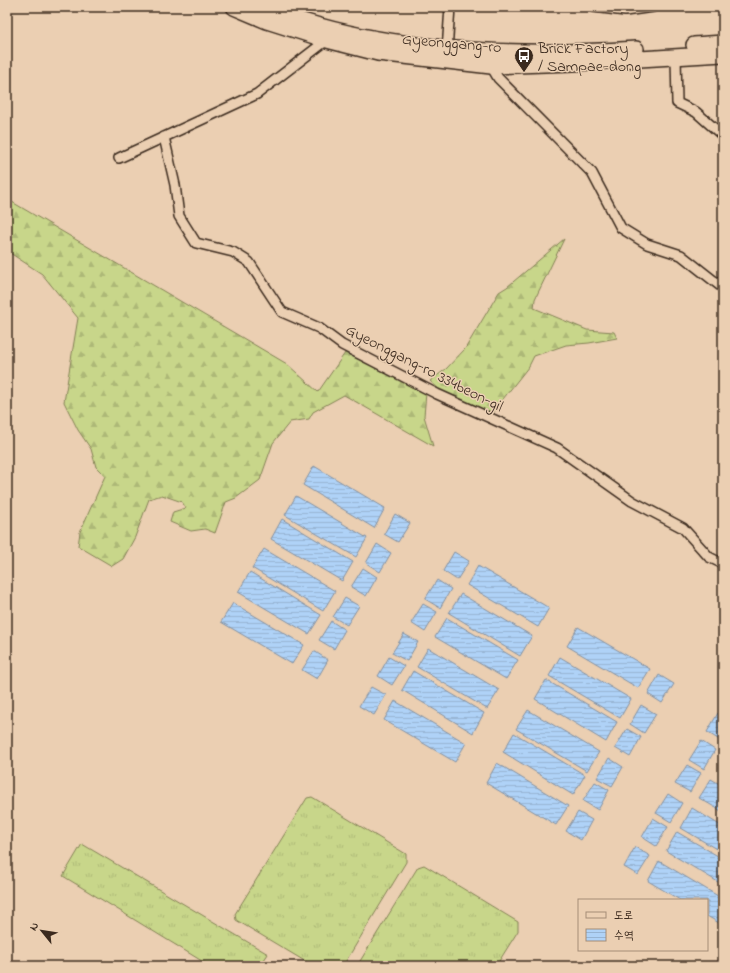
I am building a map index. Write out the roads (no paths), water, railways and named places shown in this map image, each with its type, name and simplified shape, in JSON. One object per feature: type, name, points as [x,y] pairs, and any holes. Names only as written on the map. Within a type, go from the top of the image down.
[{"type":"main road","name":"Gyeonggang-ro","points":[[234,7],[267,20],[327,40],[378,53],[447,54],[626,50],[723,43]]},
{"type":"main road","name":"Gyeonggang-ro","points":[[264,7],[286,16],[339,32],[398,43],[491,66],[573,63],[723,54]]},
{"type":"street","points":[[447,54],[450,7]]},
{"type":"street","points":[[594,7],[625,11],[653,7]]},
{"type":"street","points":[[118,158],[257,94],[327,40]]},
{"type":"street","points":[[676,57],[677,103],[696,112],[723,136]]},
{"type":"street","points":[[491,66],[498,78],[592,173],[621,228],[647,244],[681,255],[723,288]]},
{"type":"street","name":"Gyeonggang-ro 334beon-gil","points":[[164,137],[175,185],[179,216],[196,243],[233,252],[249,262],[282,312],[319,328],[342,345],[437,394],[557,448],[632,501],[683,528],[709,557],[723,564]]},
{"type":"water","points":[[314,466],[385,508],[374,528],[303,485]]},
{"type":"water","points":[[296,496],[367,538],[356,557],[285,515]]},
{"type":"water","points":[[395,514],[410,523],[398,542],[384,534]]},
{"type":"water","points":[[282,519],[353,562],[342,581],[271,539]]},
{"type":"water","points":[[377,544],[391,553],[380,572],[366,563]]},
{"type":"water","points":[[264,549],[335,591],[323,611],[252,568]]},
{"type":"water","points":[[454,552],[469,561],[457,580],[443,571]]},
{"type":"water","points":[[478,566],[549,608],[538,627],[467,585]]},
{"type":"water","points":[[363,568],[377,577],[366,596],[351,587]]},
{"type":"water","points":[[250,572],[321,615],[309,634],[238,592]]},
{"type":"water","points":[[437,580],[451,589],[440,608],[425,599]]},
{"type":"water","points":[[461,594],[532,636],[520,656],[449,613]]},
{"type":"water","points":[[345,598],[359,606],[347,625],[333,617]]},
{"type":"water","points":[[233,603],[304,645],[292,664],[221,622]]},
{"type":"water","points":[[423,604],[437,612],[425,632],[411,623]]},
{"type":"water","points":[[447,618],[518,660],[506,679],[435,637]]},
{"type":"water","points":[[331,621],[345,630],[334,649],[319,640]]},
{"type":"water","points":[[578,627],[650,669],[638,688],[567,646]]},
{"type":"water","points":[[404,634],[418,642],[407,661],[392,653]]},
{"type":"water","points":[[428,648],[499,690],[487,709],[417,667]]},
{"type":"water","points":[[314,651],[328,660],[317,679],[302,670]]},
{"type":"water","points":[[389,657],[404,666],[392,685],[378,676]]},
{"type":"water","points":[[560,657],[631,699],[620,718],[549,676]]},
{"type":"water","points":[[413,671],[484,713],[473,733],[402,690]]},
{"type":"water","points":[[659,675],[674,684],[662,703],[648,694]]},
{"type":"water","points":[[546,680],[617,722],[606,742],[535,699]]},
{"type":"water","points":[[371,687],[386,695],[374,715],[359,706]]},
{"type":"water","points":[[395,701],[466,743],[455,762],[384,720]]},
{"type":"water","points":[[641,705],[656,714],[644,733],[630,724]]},
{"type":"water","points":[[528,710],[599,752],[587,771],[516,729]]},
{"type":"water","points":[[718,713],[723,716],[723,738],[721,741],[707,732]]},
{"type":"water","points":[[627,729],[641,737],[630,757],[615,748]]},
{"type":"water","points":[[514,733],[585,775],[573,795],[503,752]]},
{"type":"water","points":[[701,741],[715,750],[704,769],[689,760]]},
{"type":"water","points":[[609,758],[623,767],[612,786],[597,778]]},
{"type":"water","points":[[497,763],[568,806],[556,825],[486,783]]},
{"type":"water","points":[[687,765],[701,773],[690,792],[675,784]]},
{"type":"water","points":[[711,779],[723,786],[723,812],[699,798]]},
{"type":"water","points":[[595,782],[609,790],[598,810],[583,801]]},
{"type":"water","points":[[668,794],[682,803],[671,822],[656,813]]},
{"type":"water","points":[[692,808],[723,827],[723,853],[681,828]]},
{"type":"water","points":[[578,812],[592,820],[581,840],[566,831]]},
{"type":"water","points":[[653,818],[668,827],[656,846],[642,837]]},
{"type":"water","points":[[677,832],[723,859],[723,885],[666,851]]},
{"type":"water","points":[[635,847],[650,856],[638,875],[624,867]]},
{"type":"water","points":[[659,861],[723,899],[723,916],[719,923],[708,917],[708,899],[678,899],[648,881]]},
{"type":"place","name":"Brick Factory / Sampae-dong","points":[[524,73]]}]
